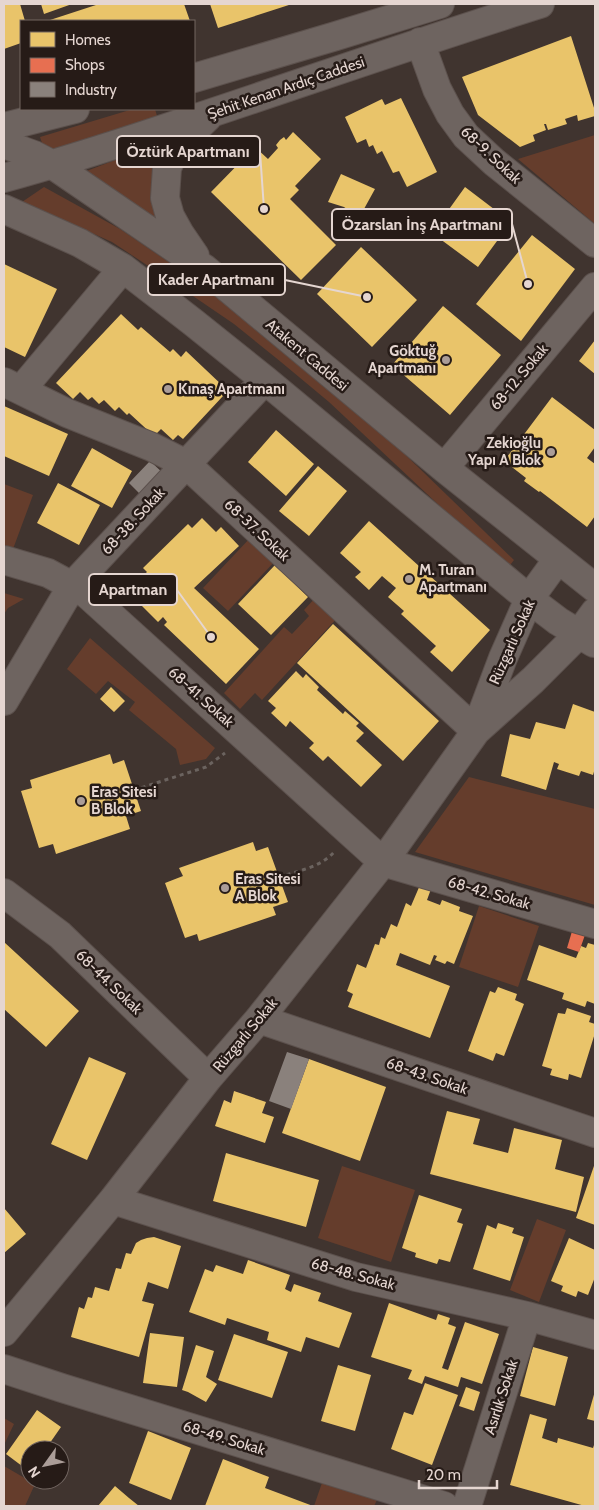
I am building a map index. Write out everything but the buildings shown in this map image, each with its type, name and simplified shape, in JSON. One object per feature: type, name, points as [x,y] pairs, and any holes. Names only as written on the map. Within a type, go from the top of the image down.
[{"type":"street","points":[[195,78],[222,71],[397,10],[440,4]]},
{"type":"street","name":"Şehit Kenan Ardıç Caddesi","points":[[4,178],[53,165],[420,42],[540,4]]},
{"type":"street","name":"68-9. Sokak","points":[[420,42],[437,89],[450,114],[466,136],[494,162],[595,243]]},
{"type":"street","points":[[4,127],[71,110]]},
{"type":"street","points":[[205,269],[180,234],[170,216],[165,198],[167,168],[174,152],[212,113]]},
{"type":"street","name":"Atakent Caddesi","points":[[4,144],[34,155],[53,165],[205,269],[444,468],[595,588]]},
{"type":"street","points":[[4,209],[80,243],[123,268],[265,380],[529,599],[558,621],[587,639]]},
{"type":"street","points":[[12,386],[123,268]]},
{"type":"street","name":"68-12. Sokak","points":[[444,468],[595,287]]},
{"type":"street","name":"68-38. Sokak","points":[[4,701],[72,586],[265,380]]},
{"type":"street","name":"68-37. Sokak","points":[[12,386],[67,413],[152,447],[186,464],[476,731]]},
{"type":"street","name":"Rüzgarlı Sokak","points":[[476,731],[503,658],[529,599],[558,559]]},
{"type":"street","name":"68-41. Sokak","points":[[4,560],[48,573],[87,594],[382,862]]},
{"type":"street","name":"Rüzgarlı Sokak","points":[[4,1332],[113,1200],[208,1078],[259,1019],[382,862],[476,731],[533,680],[587,639],[595,612]]},
{"type":"street","name":"68-42. Sokak","points":[[382,862],[595,924]]},
{"type":"street","name":"68-44. Sokak","points":[[4,893],[60,935],[208,1078]]},
{"type":"street","name":"68-43. Sokak","points":[[259,1019],[595,1133]]},
{"type":"street","name":"68-48. Sokak","points":[[113,1200],[356,1277],[527,1316],[595,1335]]},
{"type":"street","name":"Asırlık Sokak","points":[[467,1506],[527,1316]]},
{"type":"street","name":"68-49. Sokak","points":[[4,1369],[444,1506]]},
{"type":"path","points":[[134,790],[206,767]]},
{"type":"path","points":[[279,877],[317,864]]},
{"type":"shaded area","points":[[130,110],[155,110],[157,116],[46,155],[40,137]]},
{"type":"shaded area","points":[[595,135],[595,224],[518,159]]},
{"type":"shaded area","points":[[162,142],[154,180],[157,228],[84,172]]},
{"type":"shaded area","points":[[44,187],[120,229],[223,299],[386,436],[514,560],[507,569],[329,402],[234,324],[112,242],[22,202]]},
{"type":"shaded area","points":[[4,484],[33,495],[13,549],[4,546]]},
{"type":"shaded area","points":[[251,537],[276,560],[228,611],[203,588]]},
{"type":"shaded area","points":[[4,593],[24,599],[8,608],[4,614]]},
{"type":"shaded area","points":[[316,597],[338,617],[262,700],[255,693],[240,709],[224,693],[284,627],[292,634],[309,616],[304,610]]},
{"type":"shaded area","points":[[90,638],[215,748],[206,759],[180,765],[176,749],[129,710],[135,702],[108,681],[96,694],[67,669]]},
{"type":"shaded area","points":[[469,777],[595,809],[595,905],[415,852]]},
{"type":"shaded area","points":[[479,906],[539,926],[518,987],[459,967]]},
{"type":"shaded area","points":[[342,1166],[415,1190],[391,1262],[318,1238]]},
{"type":"shaded area","points":[[537,1219],[566,1230],[539,1302],[510,1290]]},
{"type":"shaded area","points":[[4,1418],[14,1424],[4,1445]]},
{"type":"shaded area","points":[[4,1466],[20,1475],[20,1490],[32,1490],[25,1506],[4,1506]]},
{"type":"shaded area","points":[[323,1480],[378,1498],[374,1506],[314,1506]]},
{"type":"place","name":"Öztürk Apartmanı","points":[[264,209]]},
{"type":"place","name":"Özarslan İnş Apartmanı","points":[[528,284]]},
{"type":"place","name":"Kader Apartmanı","points":[[367,297]]},
{"type":"place","name":"Göktuğ Apartmanı","points":[[446,360]]},
{"type":"place","name":"Kınaş Apartmanı","points":[[168,389]]},
{"type":"place","name":"Zekioğlu Yapı A Blok","points":[[551,452]]},
{"type":"place","name":"M. Turan Apartmanı","points":[[409,579]]},
{"type":"place","name":"Apartman","points":[[211,637]]},
{"type":"place","name":"Eras Sitesi B Blok","points":[[81,801]]},
{"type":"place","name":"Eras Sitesi A Blok","points":[[225,888]]}]
